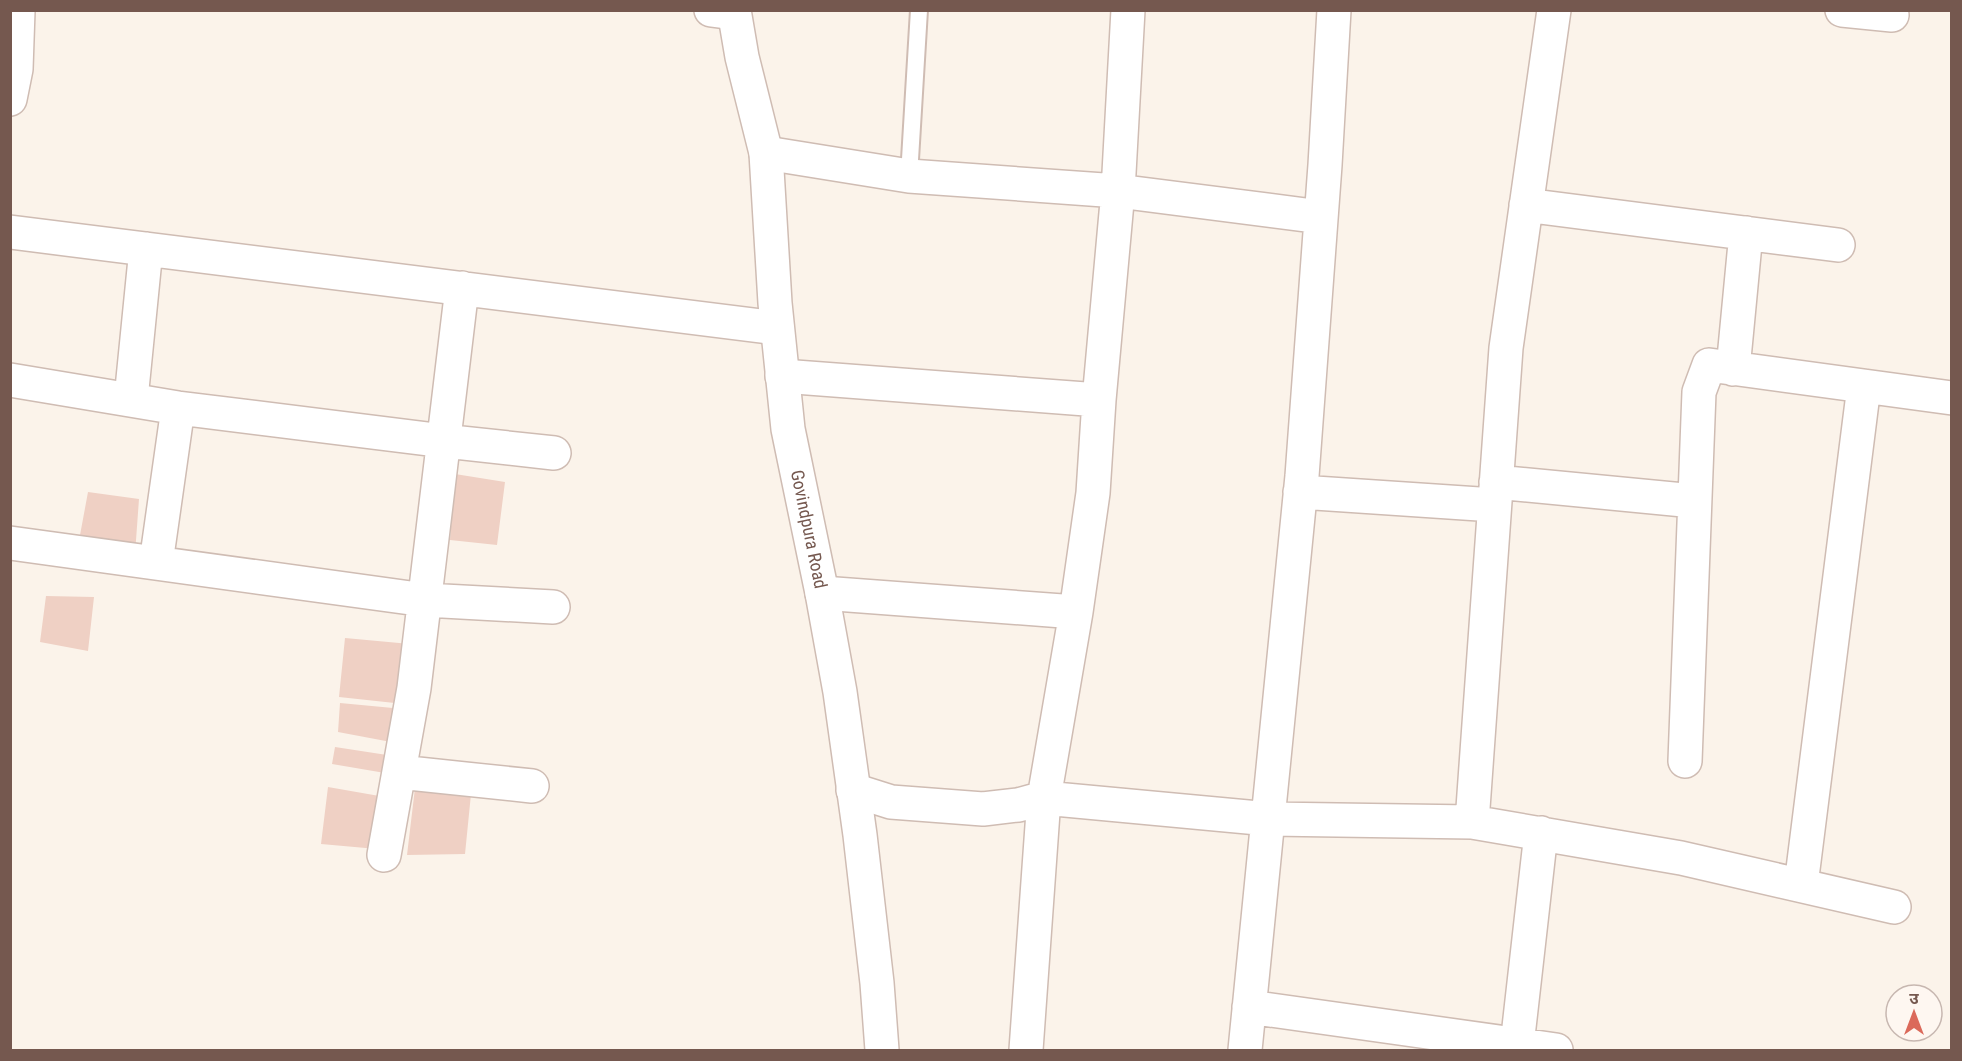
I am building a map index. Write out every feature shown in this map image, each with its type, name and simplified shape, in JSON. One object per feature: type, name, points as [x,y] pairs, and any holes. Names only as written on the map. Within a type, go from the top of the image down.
[{"type":"street","points":[[10,99],[16,69],[18,11],[14,10]]},
{"type":"street","points":[[1026,1050],[1044,798],[1076,612],[1093,493],[1118,191],[1128,10]]},
{"type":"street","points":[[1245,1050],[1300,492],[1334,10]]},
{"type":"street","points":[[1472,822],[1506,348],[1554,10]]},
{"type":"street","points":[[1842,10],[1892,15]]},
{"type":"street","name":"Govindpura Road","points":[[726,11],[742,57],[766,153],[777,328],[788,429],[840,692],[860,835],[877,983],[882,1050]]},
{"type":"street","points":[[766,153],[909,176],[1118,191],[1321,218]]},
{"type":"street","points":[[1526,205],[1838,245]]},
{"type":"street","points":[[10,232],[777,328]]},
{"type":"street","points":[[1733,369],[1746,233]]},
{"type":"street","points":[[131,399],[146,249]]},
{"type":"street","points":[[384,855],[414,688],[462,288]]},
{"type":"street","points":[[1685,761],[1699,392],[1708,365],[1952,398]]},
{"type":"street","points":[[782,376],[1099,400]]},
{"type":"street","points":[[10,380],[178,408],[554,453]]},
{"type":"street","points":[[1801,885],[1864,386]]},
{"type":"street","points":[[156,563],[178,408]]},
{"type":"street","points":[[1300,492],[1495,494],[1694,501]]},
{"type":"street","points":[[10,543],[425,600],[552,607]]},
{"type":"street","points":[[822,592],[1076,612]]},
{"type":"street","points":[[399,772],[532,786]]},
{"type":"street","points":[[853,790],[891,802],[983,810],[1018,805],[1044,798],[1269,819],[1472,822],[1681,858],[1894,907]]},
{"type":"street","points":[[1517,1045],[1541,833]]},
{"type":"street","points":[[1249,1007],[1556,1050]]},
{"type":"lane","points":[[909,176],[919,10]]},
{"type":"building","points":[[455,474],[505,482],[497,545],[450,540]]},
{"type":"building","points":[[88,492],[139,499],[135,554],[78,546]]},
{"type":"building","points":[[46,596],[94,597],[88,651],[40,642]]},
{"type":"building","points":[[345,638],[410,644],[404,704],[339,697]]},
{"type":"building","points":[[340,703],[393,708],[391,742],[338,732]]},
{"type":"building","points":[[335,747],[387,755],[385,773],[332,764]]},
{"type":"building","points":[[328,787],[385,797],[377,849],[321,844]]},
{"type":"building","points":[[415,788],[471,794],[465,854],[407,855]]}]
